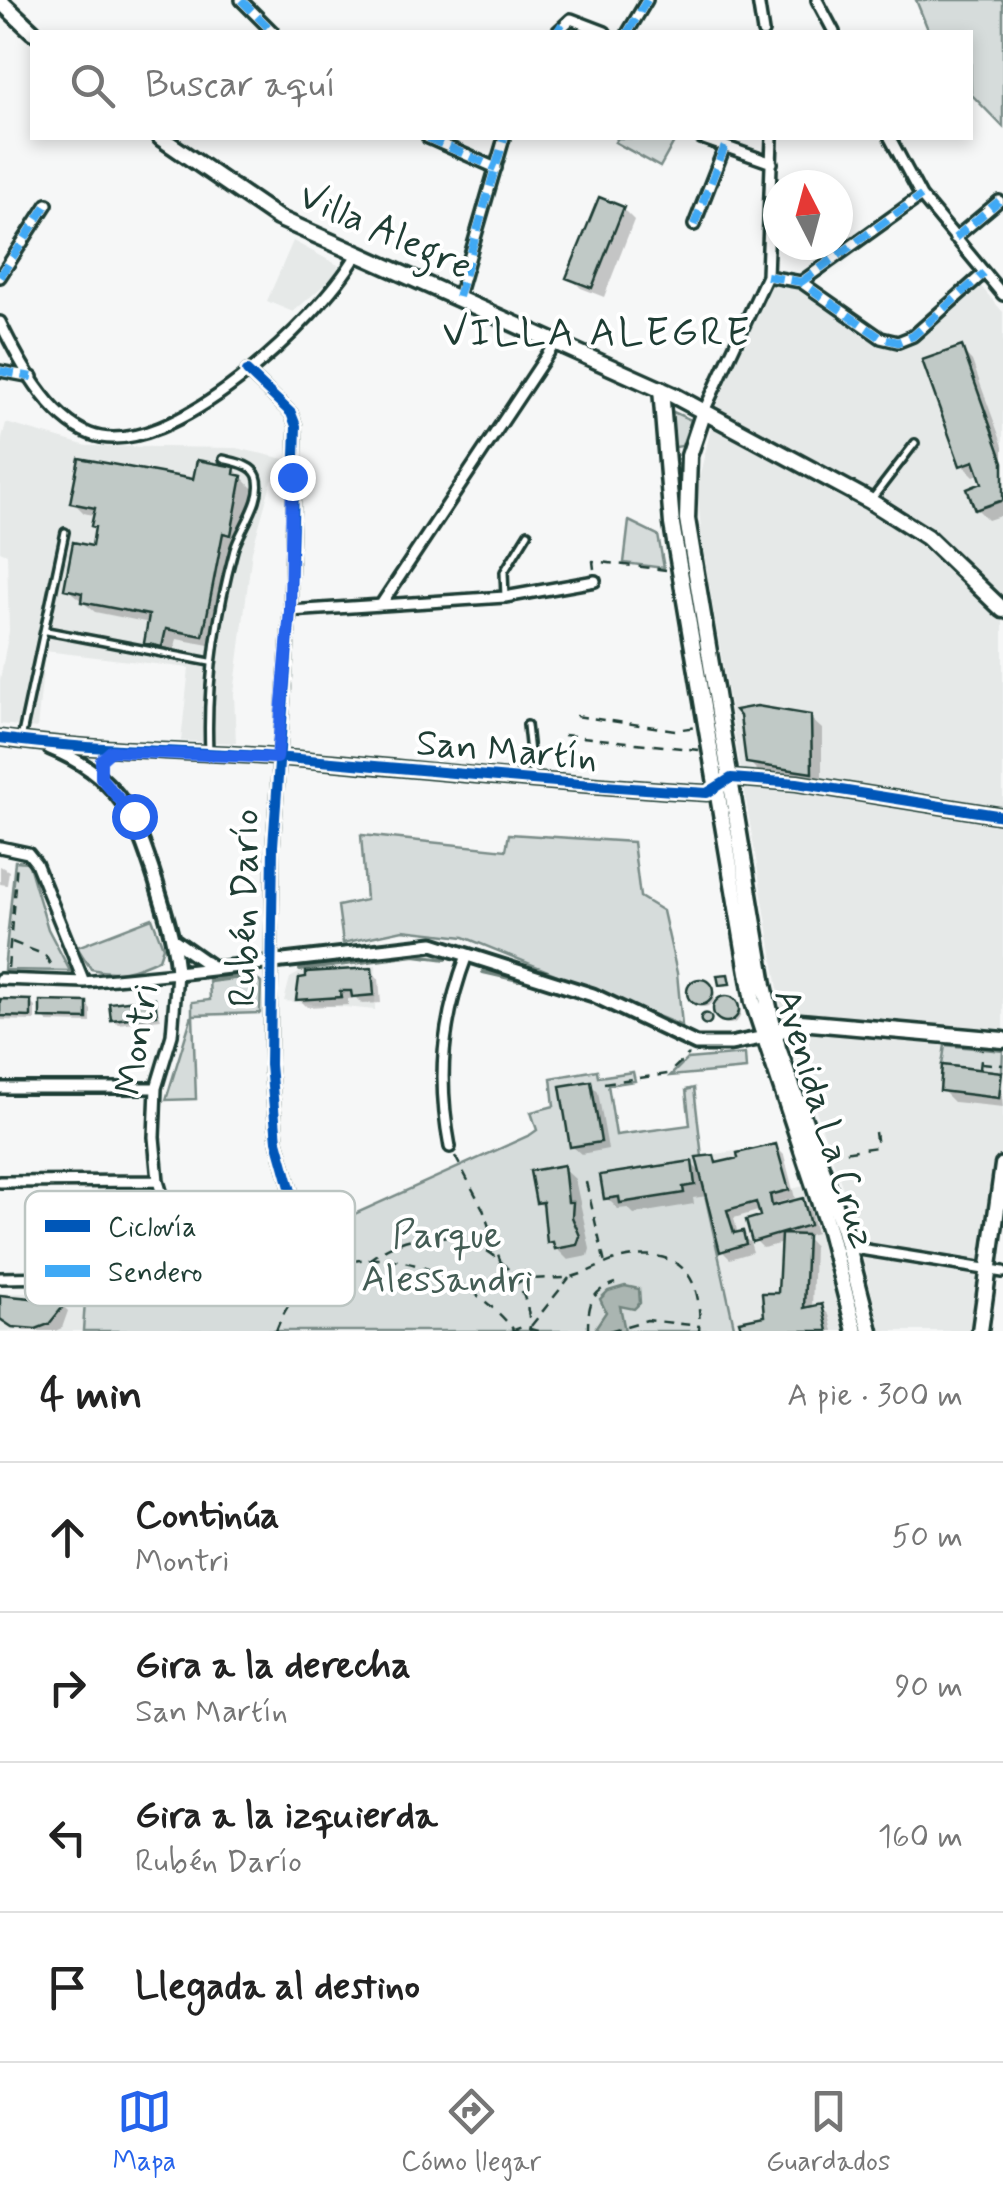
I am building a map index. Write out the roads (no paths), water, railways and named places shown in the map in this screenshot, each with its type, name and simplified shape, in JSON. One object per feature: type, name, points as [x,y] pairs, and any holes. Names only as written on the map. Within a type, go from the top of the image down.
[{"type":"main road","points":[[0,2],[31,30]]},
{"type":"main road","name":"Villa Alegre","points":[[164,140],[278,218],[661,389],[870,502],[927,537],[1003,610]]},
{"type":"main road","name":"Avenida La Cruz","points":[[661,389],[664,454],[681,572],[718,790],[767,1036],[870,1331]]},
{"type":"main road","name":"Avenida La Cruz","points":[[704,411],[689,456],[687,519],[731,778],[767,1036],[818,1156],[842,1249],[855,1331]]},
{"type":"main road","points":[[664,454],[689,456]]},
{"type":"main road","points":[[767,1036],[800,1022],[1003,1040]]},
{"type":"main road","points":[[980,1331],[996,1270],[1003,1165]]},
{"type":"street","points":[[241,0],[271,30]]},
{"type":"street","points":[[629,30],[647,0]]},
{"type":"street","points":[[758,0],[762,30]]},
{"type":"street","points":[[816,0],[833,30]]},
{"type":"street","points":[[559,30],[572,18],[600,30]]},
{"type":"street","points":[[433,140],[496,168]]},
{"type":"street","points":[[458,297],[503,140]]},
{"type":"street","points":[[707,140],[772,163]]},
{"type":"street","points":[[704,411],[767,276],[772,140]]},
{"type":"street","points":[[891,140],[921,196],[1003,295]]},
{"type":"street","points":[[694,225],[725,146]]},
{"type":"street","points":[[801,282],[921,196]]},
{"type":"street","points":[[955,238],[999,200]]},
{"type":"street","points":[[0,277],[47,204]]},
{"type":"street","points":[[0,322],[32,377],[76,426],[108,437],[140,435],[176,424],[247,371],[322,302],[356,256]]},
{"type":"street","points":[[767,276],[801,282],[882,338],[898,342],[913,336],[984,272]]},
{"type":"street","points":[[382,603],[557,340]]},
{"type":"street","points":[[0,371],[32,377]]},
{"type":"street","name":"Rubén Darío","points":[[247,371],[291,413],[296,426],[270,962],[272,1101],[291,1191]]},
{"type":"street","points":[[290,611],[505,597],[595,581]]},
{"type":"street","name":"San Martín","points":[[0,738],[116,750],[277,758],[533,784],[707,793],[718,790]]},
{"type":"street","name":"Montri","points":[[40,744],[101,778],[119,795],[138,826],[175,941],[177,973],[172,1035],[156,1088],[161,1191]]},
{"type":"street","points":[[101,778],[101,760],[116,750]]},
{"type":"street","points":[[718,790],[731,778],[797,783],[1003,816]]},
{"type":"street","points":[[0,846],[18,849],[36,863],[84,982]]},
{"type":"street","points":[[175,941],[196,960],[218,968]]},
{"type":"street","points":[[4,980],[84,982],[417,944],[467,955],[593,995],[696,1044],[767,1036]]},
{"type":"street","points":[[450,1148],[440,1064],[444,1025],[467,955]]},
{"type":"street","points":[[0,1088],[156,1088]]},
{"type":"street","points":[[0,1182],[158,1181]]},
{"type":"street","points":[[842,1249],[996,1270]]},
{"type":"street","name":"Montri","points":[[0,1278],[25,1278]]},
{"type":"lane","points":[[870,502],[916,443]]},
{"type":"lane","points":[[209,753],[210,662],[235,546],[257,491],[256,476],[249,466],[223,459]]},
{"type":"lane","points":[[20,740],[47,631],[65,532]]},
{"type":"lane","points":[[505,597],[504,572],[528,534]]},
{"type":"lane","points":[[47,631],[210,662]]},
{"type":"lane","points":[[527,725],[533,784]]},
{"type":"waterway","points":[[300,970],[415,955],[446,959]]},
{"type":"waterway","points":[[483,972],[518,980]]},
{"type":"waterway","points":[[211,981],[250,976]]},
{"type":"district","name":"VILLA ALEGRE","points":[[597,331]]},
{"type":"park label","name":"Parque Alessandri","points":[[447,1256]]}]
